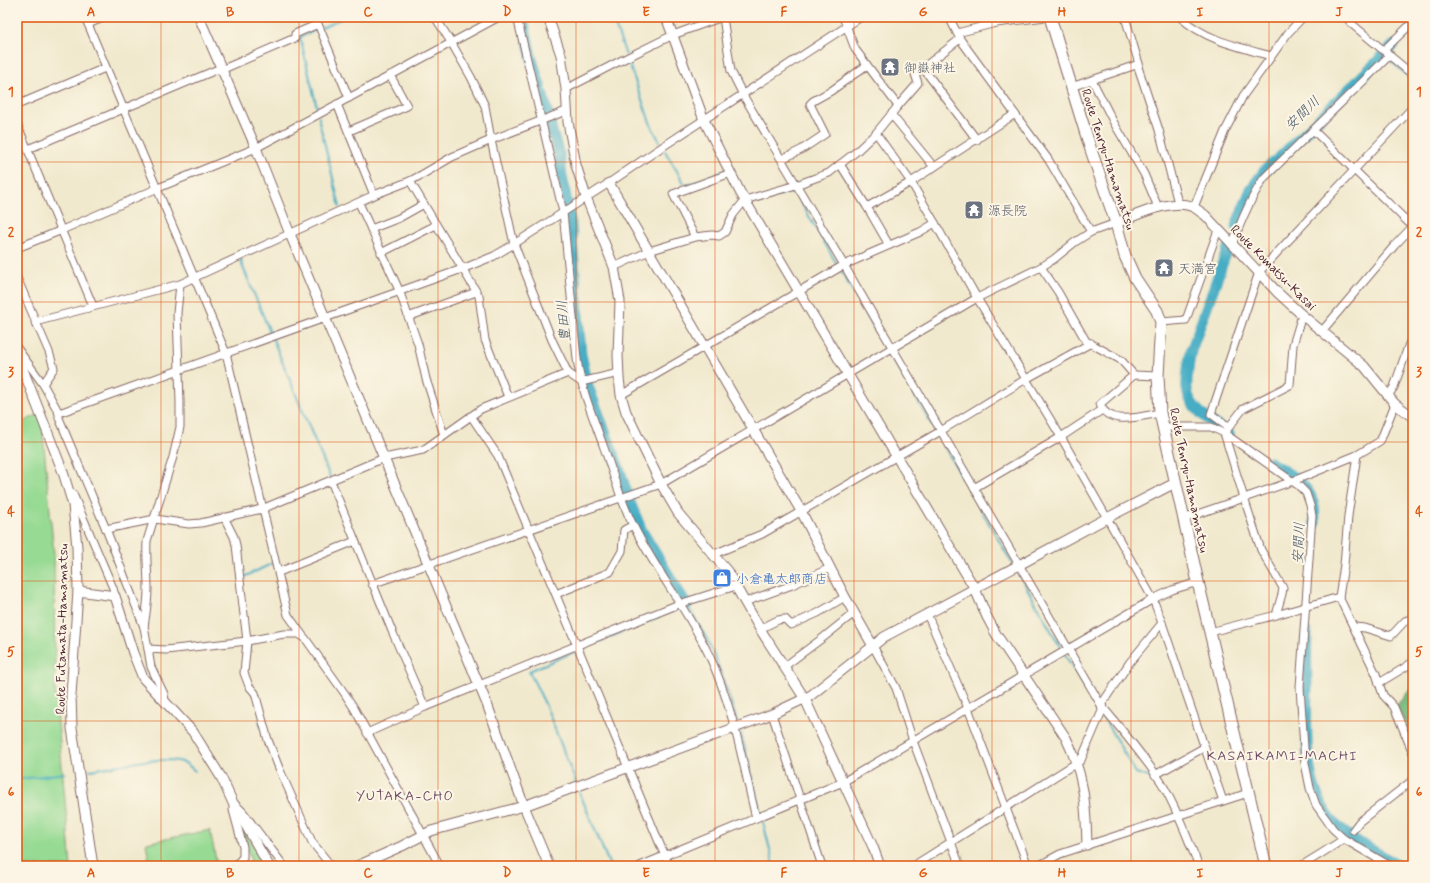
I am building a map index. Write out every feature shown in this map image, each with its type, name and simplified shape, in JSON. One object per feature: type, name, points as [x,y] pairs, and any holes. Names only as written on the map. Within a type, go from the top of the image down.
[{"type":"main road","name":"Route Tenryu-Hamamatsu","points":[[1050,17],[1071,88],[1116,223],[1125,256],[1136,278],[1157,311],[1161,322],[1158,376],[1160,413],[1183,519],[1266,866]]},
{"type":"street","points":[[84,17],[158,188],[226,353],[288,615],[345,694],[440,866]]},
{"type":"street","points":[[88,24],[105,17]]},
{"type":"street","points":[[199,17],[256,148],[290,234],[487,704],[524,806],[549,866]]},
{"type":"street","points":[[435,17],[471,77],[485,106],[514,244],[552,340],[568,373],[581,382],[619,373]]},
{"type":"street","points":[[17,248],[256,148],[499,17]]},
{"type":"street","points":[[517,17],[564,211],[577,359],[581,382],[633,525],[698,632],[710,657],[738,726],[757,818]]},
{"type":"street","points":[[548,17],[561,55],[566,89],[566,111],[576,165],[586,197],[614,267],[620,301],[618,355],[620,395],[631,425],[660,484],[682,518],[727,571],[760,629],[805,699],[873,847],[880,866]]},
{"type":"street","points":[[666,17],[704,120],[745,200],[975,589],[996,634],[1066,738],[1079,770],[1085,798],[1087,845]]},
{"type":"street","points":[[566,89],[673,35],[722,17],[731,71],[743,95],[782,159],[840,267],[891,348],[1020,565],[1065,651],[1102,705],[1129,738],[1161,783],[1177,815],[1199,866]]},
{"type":"street","points":[[843,17],[855,48],[898,106]]},
{"type":"street","points":[[59,413],[399,290],[462,269],[494,256],[609,183],[860,17]]},
{"type":"street","points":[[949,17],[959,36],[1048,159],[1091,232]]},
{"type":"street","points":[[614,267],[649,251],[695,237],[712,235],[719,236],[725,232],[733,216],[745,200],[796,185],[829,173],[857,151],[876,133],[918,83],[915,74],[959,36],[995,20],[1045,17]]},
{"type":"street","points":[[1125,17],[1139,64],[1138,67],[1159,130],[1178,203]]},
{"type":"street","points":[[1180,17],[1217,40],[1271,56]]},
{"type":"street","points":[[1194,207],[1225,131],[1244,96],[1294,25],[1303,17]]},
{"type":"street","points":[[1346,17],[1353,25],[1413,75]]},
{"type":"street","points":[[1232,245],[1253,194],[1264,178],[1387,54],[1413,22]]},
{"type":"street","points":[[28,149],[216,70],[221,70],[295,38],[295,34],[319,25],[349,98]]},
{"type":"street","points":[[1071,88],[1139,64]]},
{"type":"street","points":[[782,159],[801,150],[825,134],[810,104],[831,92],[867,65]]},
{"type":"street","points":[[17,105],[105,68]]},
{"type":"street","points":[[923,68],[977,140]]},
{"type":"street","points":[[349,131],[407,106],[390,75]]},
{"type":"street","points":[[1092,80],[1114,123],[1144,174],[1158,207]]},
{"type":"street","points":[[337,104],[374,195]]},
{"type":"street","points":[[1390,866],[1344,839],[1333,829],[1316,805],[1310,788],[1305,764],[1300,687],[1308,606],[1312,516],[1306,493],[1295,480],[1226,431],[1211,414],[1259,272],[1413,108]]},
{"type":"street","points":[[35,322],[180,284],[374,195],[410,181],[452,157],[566,111]]},
{"type":"street","points":[[891,114],[934,167]]},
{"type":"street","points":[[867,207],[911,182],[1015,114]]},
{"type":"street","points":[[17,124],[93,306]]},
{"type":"street","points":[[1313,130],[1413,226],[1322,331]]},
{"type":"street","points":[[876,133],[911,182],[1153,599],[1223,801]]},
{"type":"street","points":[[840,164],[889,245]]},
{"type":"street","points":[[695,237],[673,194],[731,173]]},
{"type":"street","points":[[410,181],[479,296],[486,340],[508,397]]},
{"type":"street","points":[[609,183],[801,511],[845,597],[896,688],[913,741],[960,866]]},
{"type":"street","points":[[359,202],[399,290],[418,344],[428,386],[444,435]]},
{"type":"street","name":"Route Komatsu-Kasai","points":[[1116,223],[1158,207],[1178,203],[1194,207],[1205,215],[1278,293],[1302,315],[1364,366],[1395,404],[1413,417]]},
{"type":"street","points":[[371,229],[399,218],[424,204]]},
{"type":"street","points":[[620,395],[705,347],[840,267],[920,232],[935,223]]},
{"type":"street","points":[[372,584],[428,563],[660,484],[977,298],[1041,267],[1091,232],[1116,223]]},
{"type":"street","points":[[381,252],[436,225]]},
{"type":"street","points":[[1161,322],[1186,321],[1218,230]]},
{"type":"street","points":[[1041,267],[1058,292],[1086,341],[1122,360],[1134,374],[1158,376]]},
{"type":"street","points":[[17,278],[49,352],[54,368],[43,384]]},
{"type":"street","points":[[144,627],[147,611],[148,588],[146,554],[147,541],[173,457],[180,427],[177,313],[180,284]]},
{"type":"street","points":[[408,317],[476,292]]},
{"type":"street","points":[[1226,431],[1243,409],[1290,385],[1293,345],[1302,315]]},
{"type":"street","points":[[1388,396],[1394,387],[1409,344],[1413,340]]},
{"type":"street","points":[[714,554],[762,534],[933,436],[1026,379],[1091,343]]},
{"type":"street","points":[[17,348],[43,384],[59,413],[59,418],[106,529],[144,627],[151,668],[164,694],[165,701]]},
{"type":"street","name":"Route Futamata-Hamamatsu","points":[[17,354],[64,472],[73,505],[77,547],[78,591],[71,695],[72,728],[92,866]]},
{"type":"street","points":[[106,529],[154,519],[189,524],[201,523],[262,509],[384,458],[423,450],[481,409],[568,373]]},
{"type":"street","points":[[1134,374],[1100,404],[1102,410],[1114,417],[1128,418],[1160,413]]},
{"type":"street","points":[[1183,519],[1295,480],[1357,455],[1380,441],[1395,404]]},
{"type":"street","points":[[974,488],[1060,437],[1102,410]]},
{"type":"street","points":[[471,416],[498,456],[669,866]]},
{"type":"street","points":[[1163,427],[1211,427],[1226,431]]},
{"type":"street","points":[[1226,431],[1244,498],[1261,550],[1283,588],[1276,615]]},
{"type":"street","points":[[1357,455],[1348,516],[1344,565],[1339,597],[1376,674],[1383,695],[1394,707],[1413,753]]},
{"type":"street","points":[[64,472],[113,588],[138,667],[144,678],[193,732],[221,777],[233,803],[269,866]]},
{"type":"street","points":[[331,481],[372,584],[424,707]]},
{"type":"street","points":[[357,866],[402,846],[423,834],[446,826],[524,806],[772,714],[805,699],[884,637],[1175,483]]},
{"type":"street","points":[[224,517],[234,537],[236,545],[247,641],[244,672],[249,686],[255,693],[268,740],[312,842],[331,866]]},
{"type":"street","points":[[556,594],[610,572],[622,551],[624,530],[633,525]]},
{"type":"street","points":[[279,572],[355,541]]},
{"type":"street","points":[[745,602],[830,568]]},
{"type":"street","points":[[640,866],[843,782],[1153,599],[1172,590],[1198,582]]},
{"type":"street","points":[[367,733],[424,707],[690,600],[736,586]]},
{"type":"street","points":[[78,591],[115,596]]},
{"type":"street","points":[[760,629],[778,620],[784,619],[791,625],[818,613],[845,597]]},
{"type":"street","points":[[1210,632],[1339,597]]},
{"type":"street","points":[[785,666],[854,613]]},
{"type":"street","points":[[927,614],[968,708],[1028,866]]},
{"type":"street","points":[[1354,627],[1365,628],[1391,636],[1405,621],[1413,618]]},
{"type":"street","points":[[914,866],[1081,760],[1102,711],[1102,705],[1130,662],[1162,623]]},
{"type":"street","points":[[148,649],[166,650],[247,641],[284,634],[299,634],[305,638]]},
{"type":"street","points":[[1379,683],[1413,662]]},
{"type":"street","points":[[772,714],[822,866]]},
{"type":"street","points":[[1155,775],[1205,747]]},
{"type":"street","points":[[1352,830],[1359,822],[1413,780]]},
{"type":"street","points":[[1038,866],[1060,854],[1248,793]]},
{"type":"street","points":[[233,803],[233,810],[243,847],[243,857],[235,866]]},
{"type":"street","points":[[233,803],[243,812],[284,866]]},
{"type":"street","points":[[1301,866],[1344,839]]},
{"type":"green space","points":[[41,413],[54,555],[55,689],[71,866],[17,866],[17,425]]},
{"type":"green space","points":[[1413,686],[1413,731],[1410,732],[1396,706]]},
{"type":"green space","points":[[238,816],[265,866],[247,866],[251,861]]},
{"type":"green space","points":[[210,830],[217,865],[150,866],[146,843]]},
{"type":"waterway","points":[[318,112],[300,37],[345,17]]},
{"type":"waterway","name":"豊田川","points":[[523,17],[531,56],[559,154],[571,224],[581,354],[588,386],[621,474],[629,500],[642,531],[687,605]]},
{"type":"waterway","points":[[612,17],[626,55]]},
{"type":"waterway","name":"安間川","points":[[1236,226],[1251,189],[1265,170],[1394,45]]},
{"type":"waterway","points":[[1390,60],[1413,81]]},
{"type":"waterway","points":[[628,61],[651,125],[660,142]]},
{"type":"waterway","points":[[319,117],[340,207]]},
{"type":"waterway","points":[[665,151],[684,183],[688,185],[724,171]]},
{"type":"waterway","points":[[758,200],[791,192],[796,194],[838,266]]},
{"type":"waterway","name":"安間川","points":[[1228,248],[1191,351],[1187,389],[1188,396],[1197,409],[1209,420],[1229,434]]},
{"type":"waterway","points":[[242,260],[240,260],[330,477]]},
{"type":"waterway","points":[[840,269],[886,349]]},
{"type":"waterway","points":[[888,353],[905,379],[1012,563]]},
{"type":"waterway","name":"安間川","points":[[1270,462],[1305,487],[1314,505],[1315,524]]},
{"type":"waterway","points":[[242,578],[273,562]]},
{"type":"waterway","points":[[1018,572],[1062,650]]},
{"type":"waterway","points":[[685,607],[687,605],[708,641],[738,723]]},
{"type":"waterway","points":[[584,648],[677,609]]},
{"type":"waterway","name":"安間川","points":[[1307,633],[1307,741],[1312,777],[1317,795],[1335,824],[1349,836],[1398,866]]},
{"type":"waterway","points":[[249,652],[251,643]]},
{"type":"waterway","points":[[574,652],[529,671],[546,706],[576,783]]},
{"type":"waterway","points":[[1064,653],[1098,709]]},
{"type":"waterway","points":[[259,719],[261,728]]},
{"type":"waterway","points":[[1104,719],[1136,773],[1154,779],[1160,789]]},
{"type":"waterway","points":[[740,729],[774,866]]},
{"type":"waterway","points":[[90,770],[152,760],[165,760],[185,763],[195,771]]},
{"type":"waterway","points":[[17,778],[21,779],[65,773]]},
{"type":"waterway","points":[[578,789],[610,866]]},
{"type":"place","name":"御嶽神社","points":[[890,67]]},
{"type":"place","name":"源長院","points":[[974,210]]},
{"type":"place","name":"天満宮","points":[[1164,268]]},
{"type":"place","name":"小倉亀太郎商店","points":[[722,578]]},
{"type":"district","name":"KASAIKAMI-MACHI","points":[[1282,755]]},
{"type":"district","name":"YUTAKA-CHO","points":[[405,795]]}]
